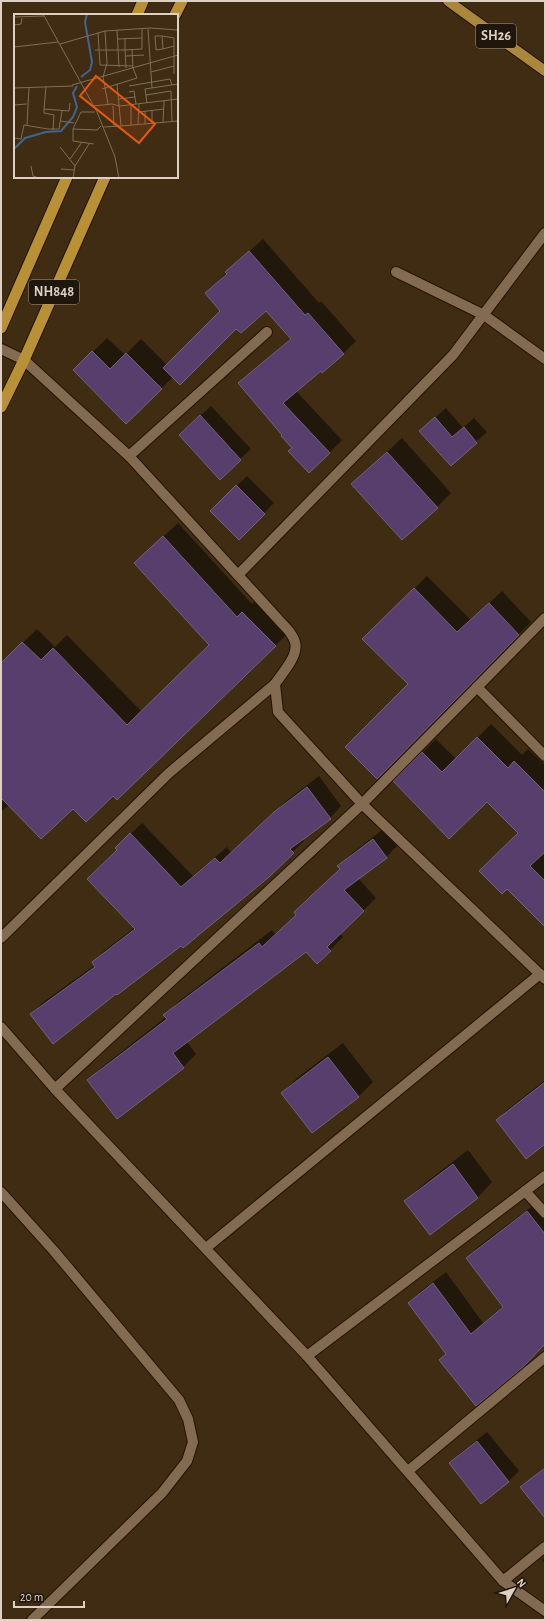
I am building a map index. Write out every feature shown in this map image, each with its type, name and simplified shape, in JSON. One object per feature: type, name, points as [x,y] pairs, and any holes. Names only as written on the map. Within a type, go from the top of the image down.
[{"type":"highway","points":[[137,14],[143,1]]},
{"type":"highway","points":[[176,14],[182,1]]},
{"type":"highway","name":"NH848","points":[[1,328],[67,178]]},
{"type":"highway","name":"NH848","points":[[1,407],[24,360],[105,178]]},
{"type":"main road","name":"SH26","points":[[448,1],[545,71]]},
{"type":"street","points":[[238,575],[454,355],[545,232]]},
{"type":"street","points":[[396,272],[484,314],[545,359]]},
{"type":"street","points":[[129,456],[267,332]]},
{"type":"street","points":[[1,348],[24,360],[129,456],[289,630],[295,641],[296,648],[292,658],[275,684],[169,773],[1,938]]},
{"type":"street","points":[[54,1089],[362,804],[545,618]]},
{"type":"street","points":[[206,1248],[542,976],[362,804],[278,712],[275,684]]},
{"type":"street","points":[[477,687],[545,756]]},
{"type":"street","points":[[1,1027],[54,1089],[307,1356],[503,1581],[545,1611]]},
{"type":"street","points":[[307,1356],[545,1176]]},
{"type":"street","points":[[525,1191],[545,1213]]},
{"type":"street","points":[[1,1192],[54,1251],[178,1400],[188,1419],[193,1442],[187,1461],[162,1493],[32,1620]]},
{"type":"street","points":[[408,1471],[545,1357]]},
{"type":"street","points":[[503,1581],[545,1548]]},
{"type":"building","points":[[249,251],[305,315],[308,313],[344,354],[283,403],[330,453],[309,473],[288,451],[292,448],[238,383],[291,339],[266,311],[241,333],[236,329],[180,385],[163,368],[220,311],[205,293],[227,274],[225,272]]},
{"type":"building","points":[[92,351],[110,369],[126,353],[162,389],[126,424],[73,370]]},
{"type":"building","points":[[200,415],[241,460],[220,480],[179,435]]},
{"type":"building","points":[[435,417],[452,437],[464,427],[477,443],[451,466],[419,431]]},
{"type":"building","points":[[387,452],[438,508],[402,540],[351,484]]},
{"type":"building","points":[[236,485],[265,514],[239,540],[210,511]]},
{"type":"building","points":[[163,536],[237,617],[242,612],[276,646],[117,800],[113,796],[86,822],[73,809],[41,839],[1,798],[1,663],[22,642],[41,660],[53,648],[127,725],[209,645],[134,563]]},
{"type":"building","points":[[414,588],[457,632],[489,603],[519,635],[377,779],[345,747],[408,684],[362,639]]},
{"type":"building","points":[[477,737],[508,768],[514,761],[545,792],[545,852],[530,866],[545,881],[545,927],[507,889],[502,894],[479,871],[518,833],[487,802],[449,839],[393,781],[422,752],[442,772]]},
{"type":"building","points":[[307,787],[331,819],[290,849],[294,853],[269,877],[183,948],[181,946],[117,995],[116,994],[53,1044],[30,1014],[95,967],[92,962],[135,929],[87,879],[117,850],[115,848],[130,833],[181,887],[215,858],[220,863],[274,812]]},
{"type":"building","points":[[373,839],[387,858],[344,890],[364,911],[327,947],[331,951],[317,964],[306,952],[173,1053],[184,1068],[117,1119],[87,1080],[167,1019],[163,1015],[259,943],[262,947],[296,915],[294,912],[340,869],[337,866]]},
{"type":"building","points":[[328,1057],[359,1097],[312,1133],[281,1093]]},
{"type":"building","points":[[545,1082],[545,1144],[526,1159],[496,1120]]},
{"type":"building","points":[[453,1164],[478,1198],[430,1235],[404,1201]]},
{"type":"building","points":[[527,1211],[545,1234],[545,1344],[522,1368],[476,1406],[439,1360],[446,1354],[408,1303],[433,1283],[471,1334],[503,1307],[466,1258]]},
{"type":"building","points":[[477,1441],[509,1482],[481,1504],[449,1463]]},
{"type":"building","points":[[545,1468],[545,1518],[520,1487]]}]
